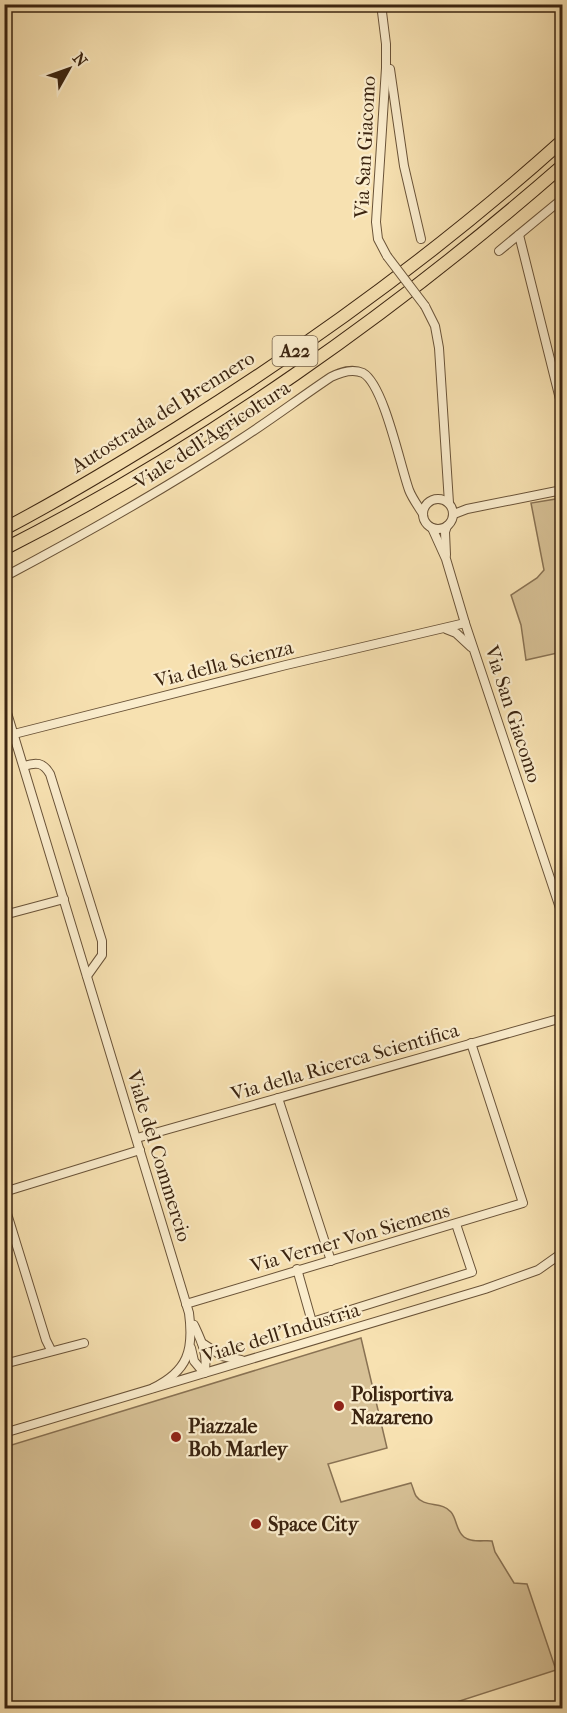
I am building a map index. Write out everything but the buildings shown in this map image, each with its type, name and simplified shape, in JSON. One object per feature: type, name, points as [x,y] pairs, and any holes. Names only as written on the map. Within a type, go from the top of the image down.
[{"type":"highway","name":"Autostrada del Brennero","points":[[4,529],[132,456],[299,348],[439,244],[531,170],[562,141]]},
{"type":"highway","name":"Autostrada del Brennero","points":[[4,549],[137,475],[310,363],[419,284],[562,166]]},
{"type":"street","name":"Via San Giacomo","points":[[381,4],[404,166],[421,239]]},
{"type":"street","name":"Via San Giacomo","points":[[386,44],[376,222],[378,239],[387,256],[425,306],[437,333],[451,507]]},
{"type":"street","points":[[499,251],[562,199]]},
{"type":"street","points":[[519,235],[562,407]]},
{"type":"street","name":"Viale dell'Agricoltura","points":[[4,577],[132,506],[243,438],[331,376],[343,372],[356,371],[363,374],[376,388],[408,485],[423,514]]},
{"type":"street","points":[[408,485],[421,499],[434,499],[451,507],[467,509],[562,490]]},
{"type":"street","points":[[448,485],[425,506],[423,514],[426,524],[440,529],[447,526],[451,507]]},
{"type":"street","name":"Via San Giacomo","points":[[446,559],[445,532],[447,526]]},
{"type":"street","name":"Via San Giacomo","points":[[432,528],[446,559],[465,623],[562,914]]},
{"type":"street","name":"Via della Scienza","points":[[14,734],[465,623]]},
{"type":"street","points":[[442,628],[456,633],[474,650]]},
{"type":"street","name":"Viale del Commercio","points":[[4,703],[189,1313],[192,1331],[191,1348]]},
{"type":"street","points":[[24,766],[39,763],[50,774],[102,941],[102,955],[87,976]]},
{"type":"street","points":[[4,915],[64,899]]},
{"type":"street","name":"Via della Ricerca Scientifica","points":[[136,1138],[562,1018]]},
{"type":"street","name":"Via Verner Von Siemens","points":[[186,1304],[523,1203],[471,1043]]},
{"type":"street","points":[[278,1098],[331,1262]]},
{"type":"street","points":[[4,1192],[140,1150]]},
{"type":"street","points":[[4,1204],[51,1350]]},
{"type":"street","points":[[297,1269],[312,1322],[472,1272],[456,1224]]},
{"type":"street","name":"Viale dell'Industria","points":[[4,1433],[485,1289],[538,1270],[562,1253]]},
{"type":"street","points":[[189,1313],[202,1343],[206,1361],[204,1373]]},
{"type":"street","points":[[4,1364],[84,1343]]},
{"type":"street","points":[[202,1343],[222,1356],[245,1360]]},
{"type":"street","points":[[191,1348],[194,1361],[204,1373]]},
{"type":"street","points":[[153,1389],[174,1375],[191,1348]]},
{"type":"shaded area","points":[[562,498],[562,652],[526,660],[521,625],[511,595],[537,578],[544,570],[531,503]]},
{"type":"shaded area","points":[[361,1338],[387,1448],[328,1464],[341,1502],[411,1483],[419,1500],[443,1507],[451,1512],[459,1532],[464,1537],[474,1541],[492,1541],[495,1552],[514,1583],[527,1584],[556,1670],[438,1708],[5,1708],[5,1447]]},
{"type":"place","name":"Polisportiva Nazareno","points":[[339,1406]]},
{"type":"place","name":"Piazzale Bob Marley","points":[[176,1437]]},
{"type":"place","name":"Space City","points":[[256,1524]]}]
